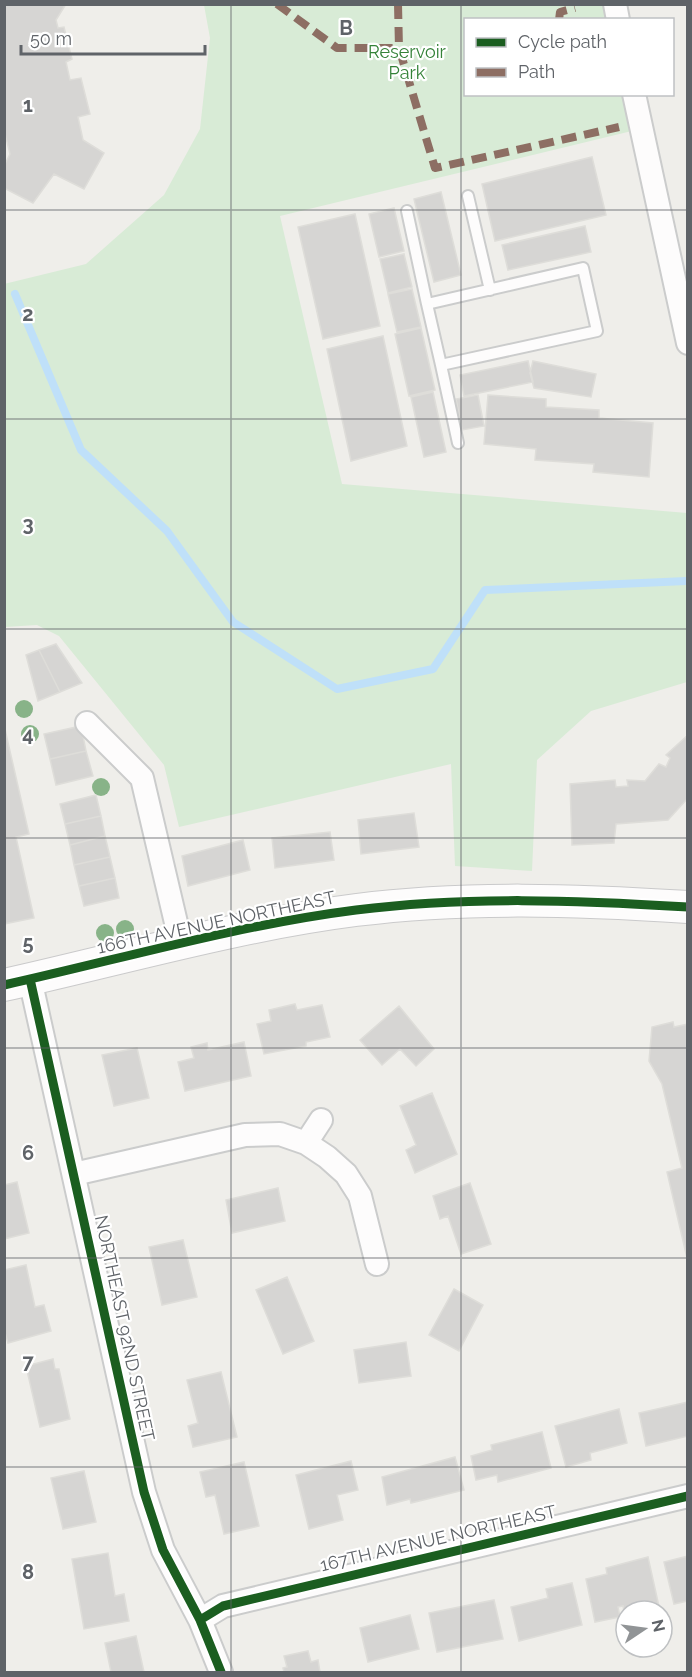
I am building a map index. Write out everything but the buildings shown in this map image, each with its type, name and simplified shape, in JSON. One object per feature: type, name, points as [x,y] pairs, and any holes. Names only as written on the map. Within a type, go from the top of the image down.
[{"type":"street","points":[[634,96],[681,285],[687,344]]},
{"type":"street","points":[[87,723],[142,778],[181,944]]},
{"type":"street","name":"166TH AVENUE NORTHEAST","points":[[17,982],[313,916],[443,902],[687,907]]},
{"type":"street","name":"NORTHEAST 92ND STREET","points":[[17,982],[74,1174],[144,1492],[163,1550],[200,1620],[221,1672]]},
{"type":"street","points":[[306,1143],[321,1120]]},
{"type":"street","points":[[74,1174],[245,1135],[280,1134],[306,1143],[346,1174],[360,1196],[377,1264]]},
{"type":"street","name":"167TH AVENUE NORTHEAST","points":[[200,1620],[223,1606],[687,1496]]},
{"type":"lane","points":[[468,196],[490,290]]},
{"type":"lane","points":[[406,212],[458,443]]},
{"type":"lane","points":[[428,304],[583,268],[597,331],[441,365]]},
{"type":"green space","name":"Reservoir Park","points":[[204,5],[613,5],[616,18],[464,18],[464,96],[632,96],[640,129],[280,216],[342,484],[687,513],[687,682],[591,711],[537,760],[532,871],[455,866],[451,764],[179,827],[164,765],[59,636],[37,625],[5,627],[4,284],[86,264],[164,195],[200,129],[210,38]]},
{"type":"waterway","points":[[15,294],[81,450],[167,531],[233,622],[337,689],[433,669],[485,590],[686,581]]},
{"type":"marked path","points":[[277,4],[337,48],[399,48]]},
{"type":"marked path","points":[[398,4],[399,48],[435,168],[619,127]]},
{"type":"marked path","points":[[559,18],[560,12],[575,8]]},
{"type":"cycle path","points":[[4,985],[224,933],[356,910],[480,901],[688,907]]},
{"type":"cycle path","points":[[30,979],[144,1492],[163,1550],[200,1620],[221,1672]]},
{"type":"cycle path","points":[[200,1620],[223,1606],[688,1496]]}]
